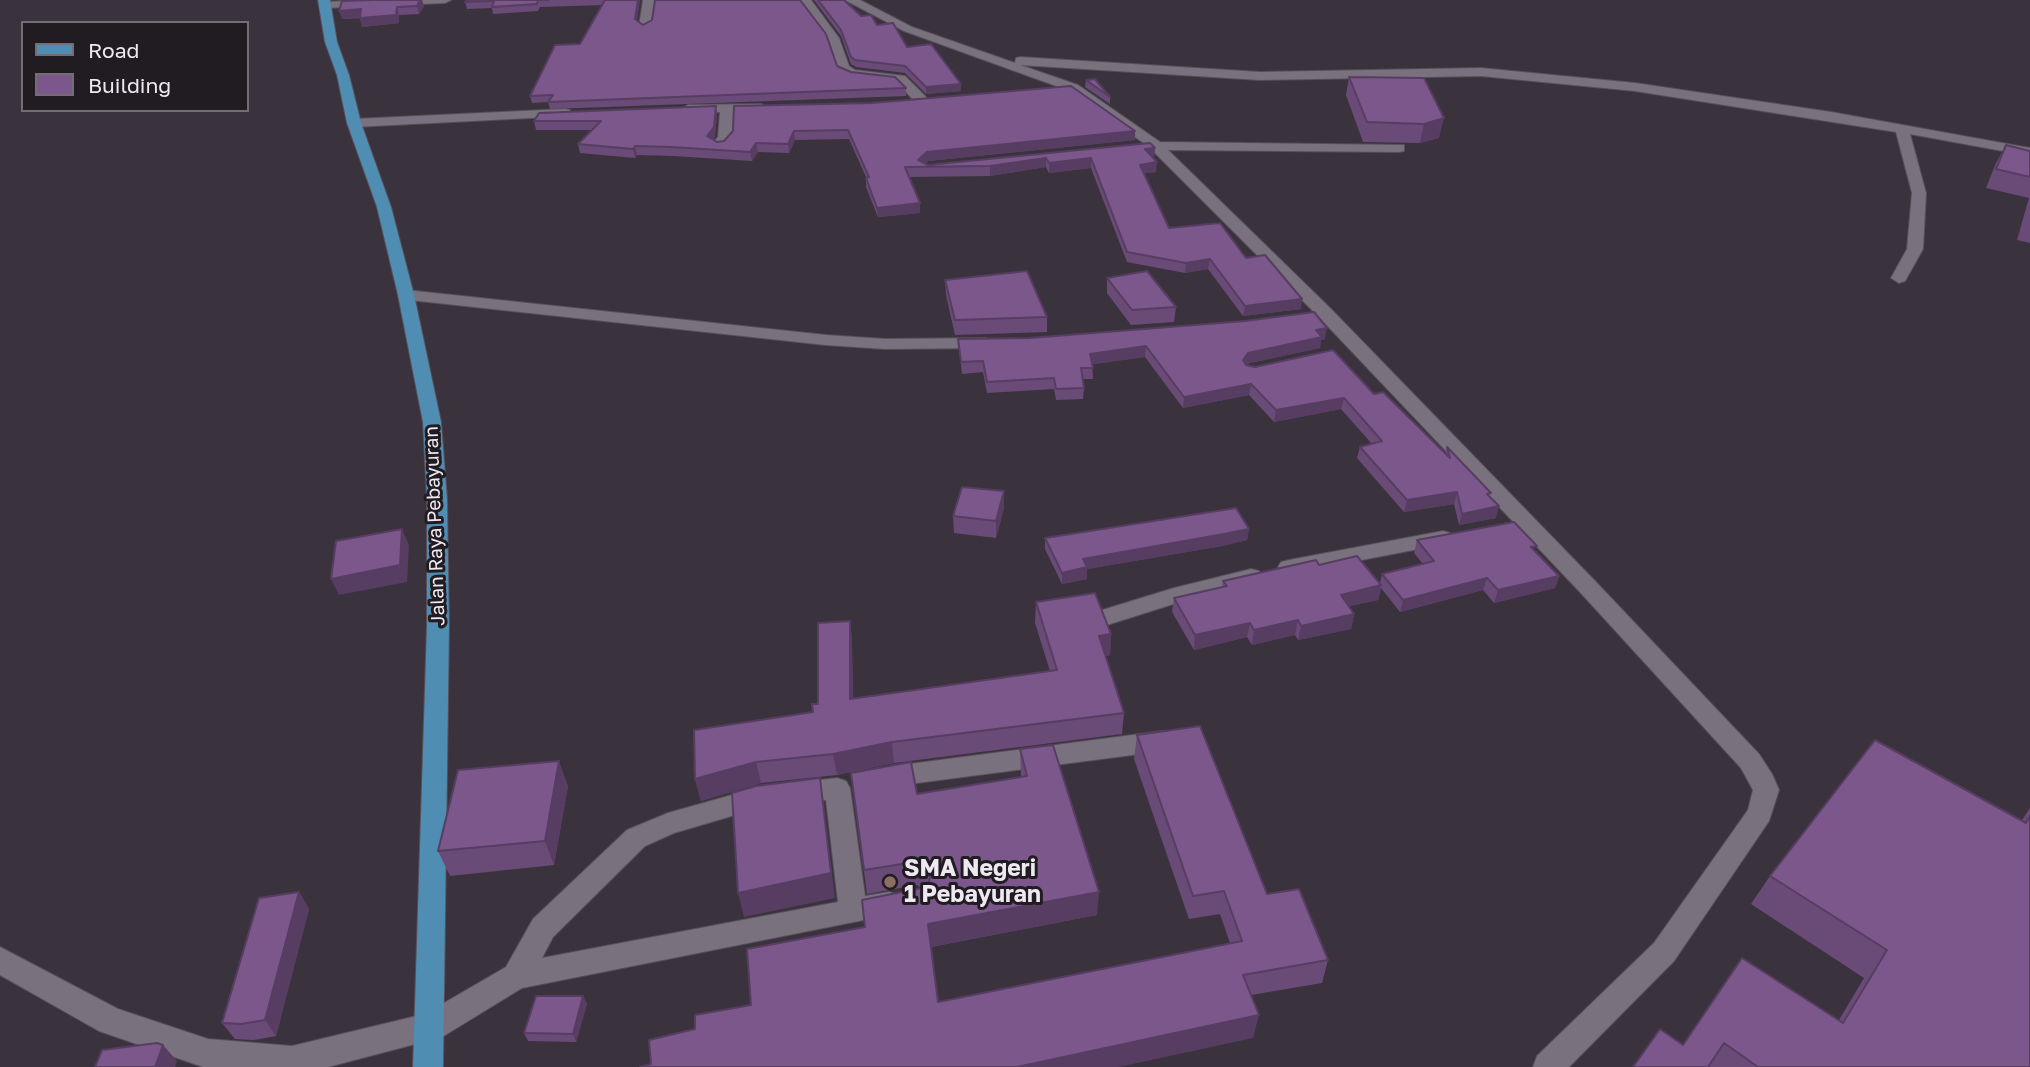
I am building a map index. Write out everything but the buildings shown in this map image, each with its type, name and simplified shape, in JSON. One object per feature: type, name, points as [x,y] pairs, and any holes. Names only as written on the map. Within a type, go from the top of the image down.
[{"type":"main road","name":"Jalan Raya Pebayuran","points":[[324,2],[331,42],[343,75],[354,123],[384,207],[406,295],[432,422],[437,499],[437,756],[428,1067]]},
{"type":"street","points":[[324,2],[444,0]]},
{"type":"street","points":[[645,26],[649,0]]},
{"type":"street","points":[[805,0],[835,40],[843,68],[856,73],[901,79],[927,100],[897,103]]},
{"type":"street","points":[[851,0],[908,29],[1073,88],[1155,145],[1317,314],[1358,347],[1749,761],[1766,790],[1760,813],[1664,952],[1548,1067]]},
{"type":"street","points":[[993,60],[1260,76],[1481,72],[1635,87],[1902,128],[2030,152]]},
{"type":"street","points":[[1038,91],[1073,88]]},
{"type":"street","points":[[718,145],[724,138],[728,121],[726,108]]},
{"type":"street","points":[[676,109],[773,108]]},
{"type":"street","points":[[354,123],[583,113]]},
{"type":"street","points":[[1899,278],[1915,249],[1919,194],[1902,128]]},
{"type":"street","points":[[1128,148],[1155,145],[1399,148]]},
{"type":"street","points":[[406,295],[827,340],[897,344],[1006,342]]},
{"type":"street","points":[[1333,353],[1358,347]]},
{"type":"street","points":[[1498,527],[1524,522]]},
{"type":"street","points":[[1107,617],[1232,580],[1459,535]]},
{"type":"street","points":[[516,976],[543,928],[636,838],[668,824],[761,797],[837,788],[894,776],[1168,741]]},
{"type":"street","points":[[837,788],[853,911]]},
{"type":"street","points":[[0,960],[110,1021],[208,1054],[292,1060],[431,1027],[516,976],[916,900]]},
{"type":"place","name":"SMA Negeri 1 Pebayuran","points":[[890,882]]}]
